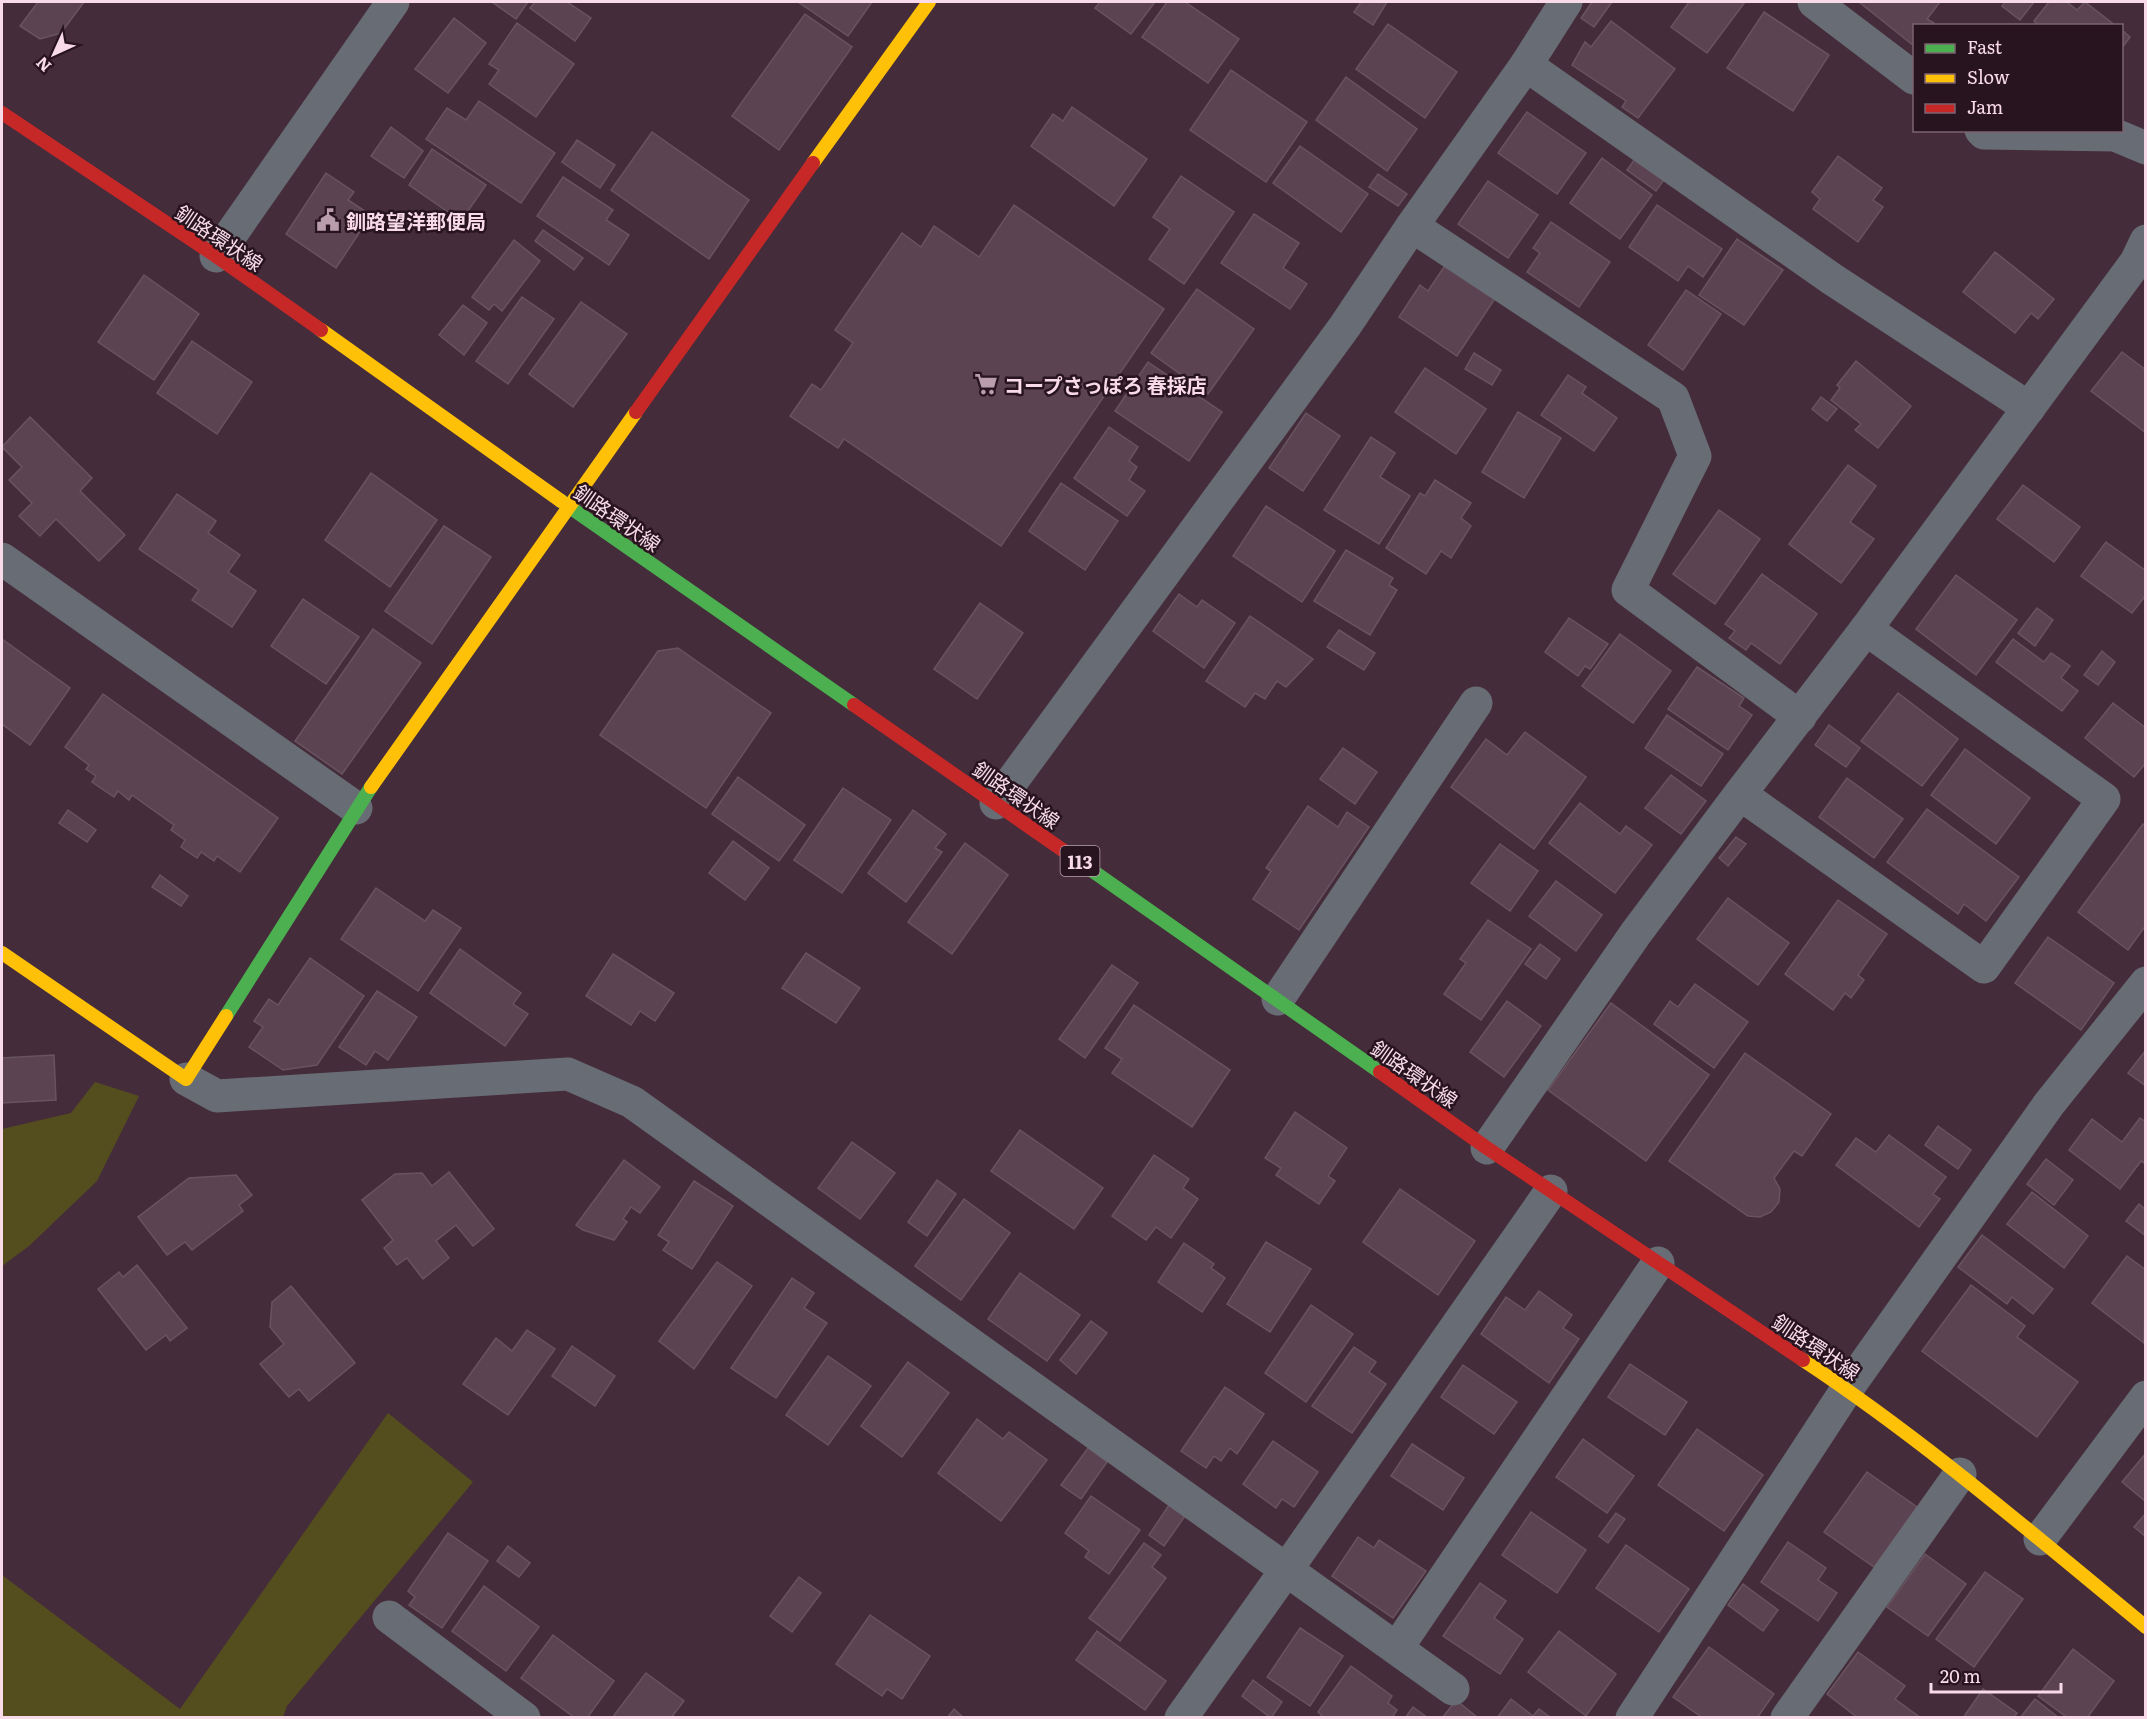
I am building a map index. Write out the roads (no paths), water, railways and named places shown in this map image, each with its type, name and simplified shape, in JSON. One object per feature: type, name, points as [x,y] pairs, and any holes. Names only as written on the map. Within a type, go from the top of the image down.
[{"type":"main road","points":[[2,953],[186,1079],[357,808],[568,506],[929,2]]},
{"type":"main road","name":"釧路環状線","points":[[2,113],[216,256],[568,506],[1278,999],[1487,1148],[1846,1389],[1960,1474],[2145,1627]]},
{"type":"street","points":[[216,256],[393,2]]},
{"type":"street","points":[[996,803],[1345,326],[1412,225],[1526,65],[1566,2]]},
{"type":"street","points":[[1814,2],[1913,77]]},
{"type":"street","points":[[1526,65],[1832,279],[2028,408]]},
{"type":"street","points":[[1983,132],[2115,135],[2145,147]]},
{"type":"street","points":[[1412,225],[1673,398],[1695,456],[1628,590],[1800,717]]},
{"type":"street","points":[[1487,1148],[1636,933],[1866,629],[2136,262],[2145,241]]},
{"type":"street","points":[[2,559],[357,808]]},
{"type":"street","points":[[1740,794],[1984,967],[2104,799],[1866,629]]},
{"type":"street","points":[[1278,999],[1476,703]]},
{"type":"street","points":[[1632,1718],[1846,1389],[2049,1104],[2145,983]]},
{"type":"street","points":[[186,1079],[217,1096],[568,1074],[632,1102],[1453,1689]]},
{"type":"street","points":[[1181,1718],[1551,1191]]},
{"type":"street","points":[[1397,1648],[1658,1263]]},
{"type":"street","points":[[2040,1539],[2145,1396]]},
{"type":"street","points":[[1787,1718],[1960,1474]]},
{"type":"street","points":[[390,1617],[524,1718]]},
{"type":"place","name":"釧路望洋郵便局","points":[[328,220]]},
{"type":"place","name":"コープさっぽろ 春採店","points":[[986,384]]}]
